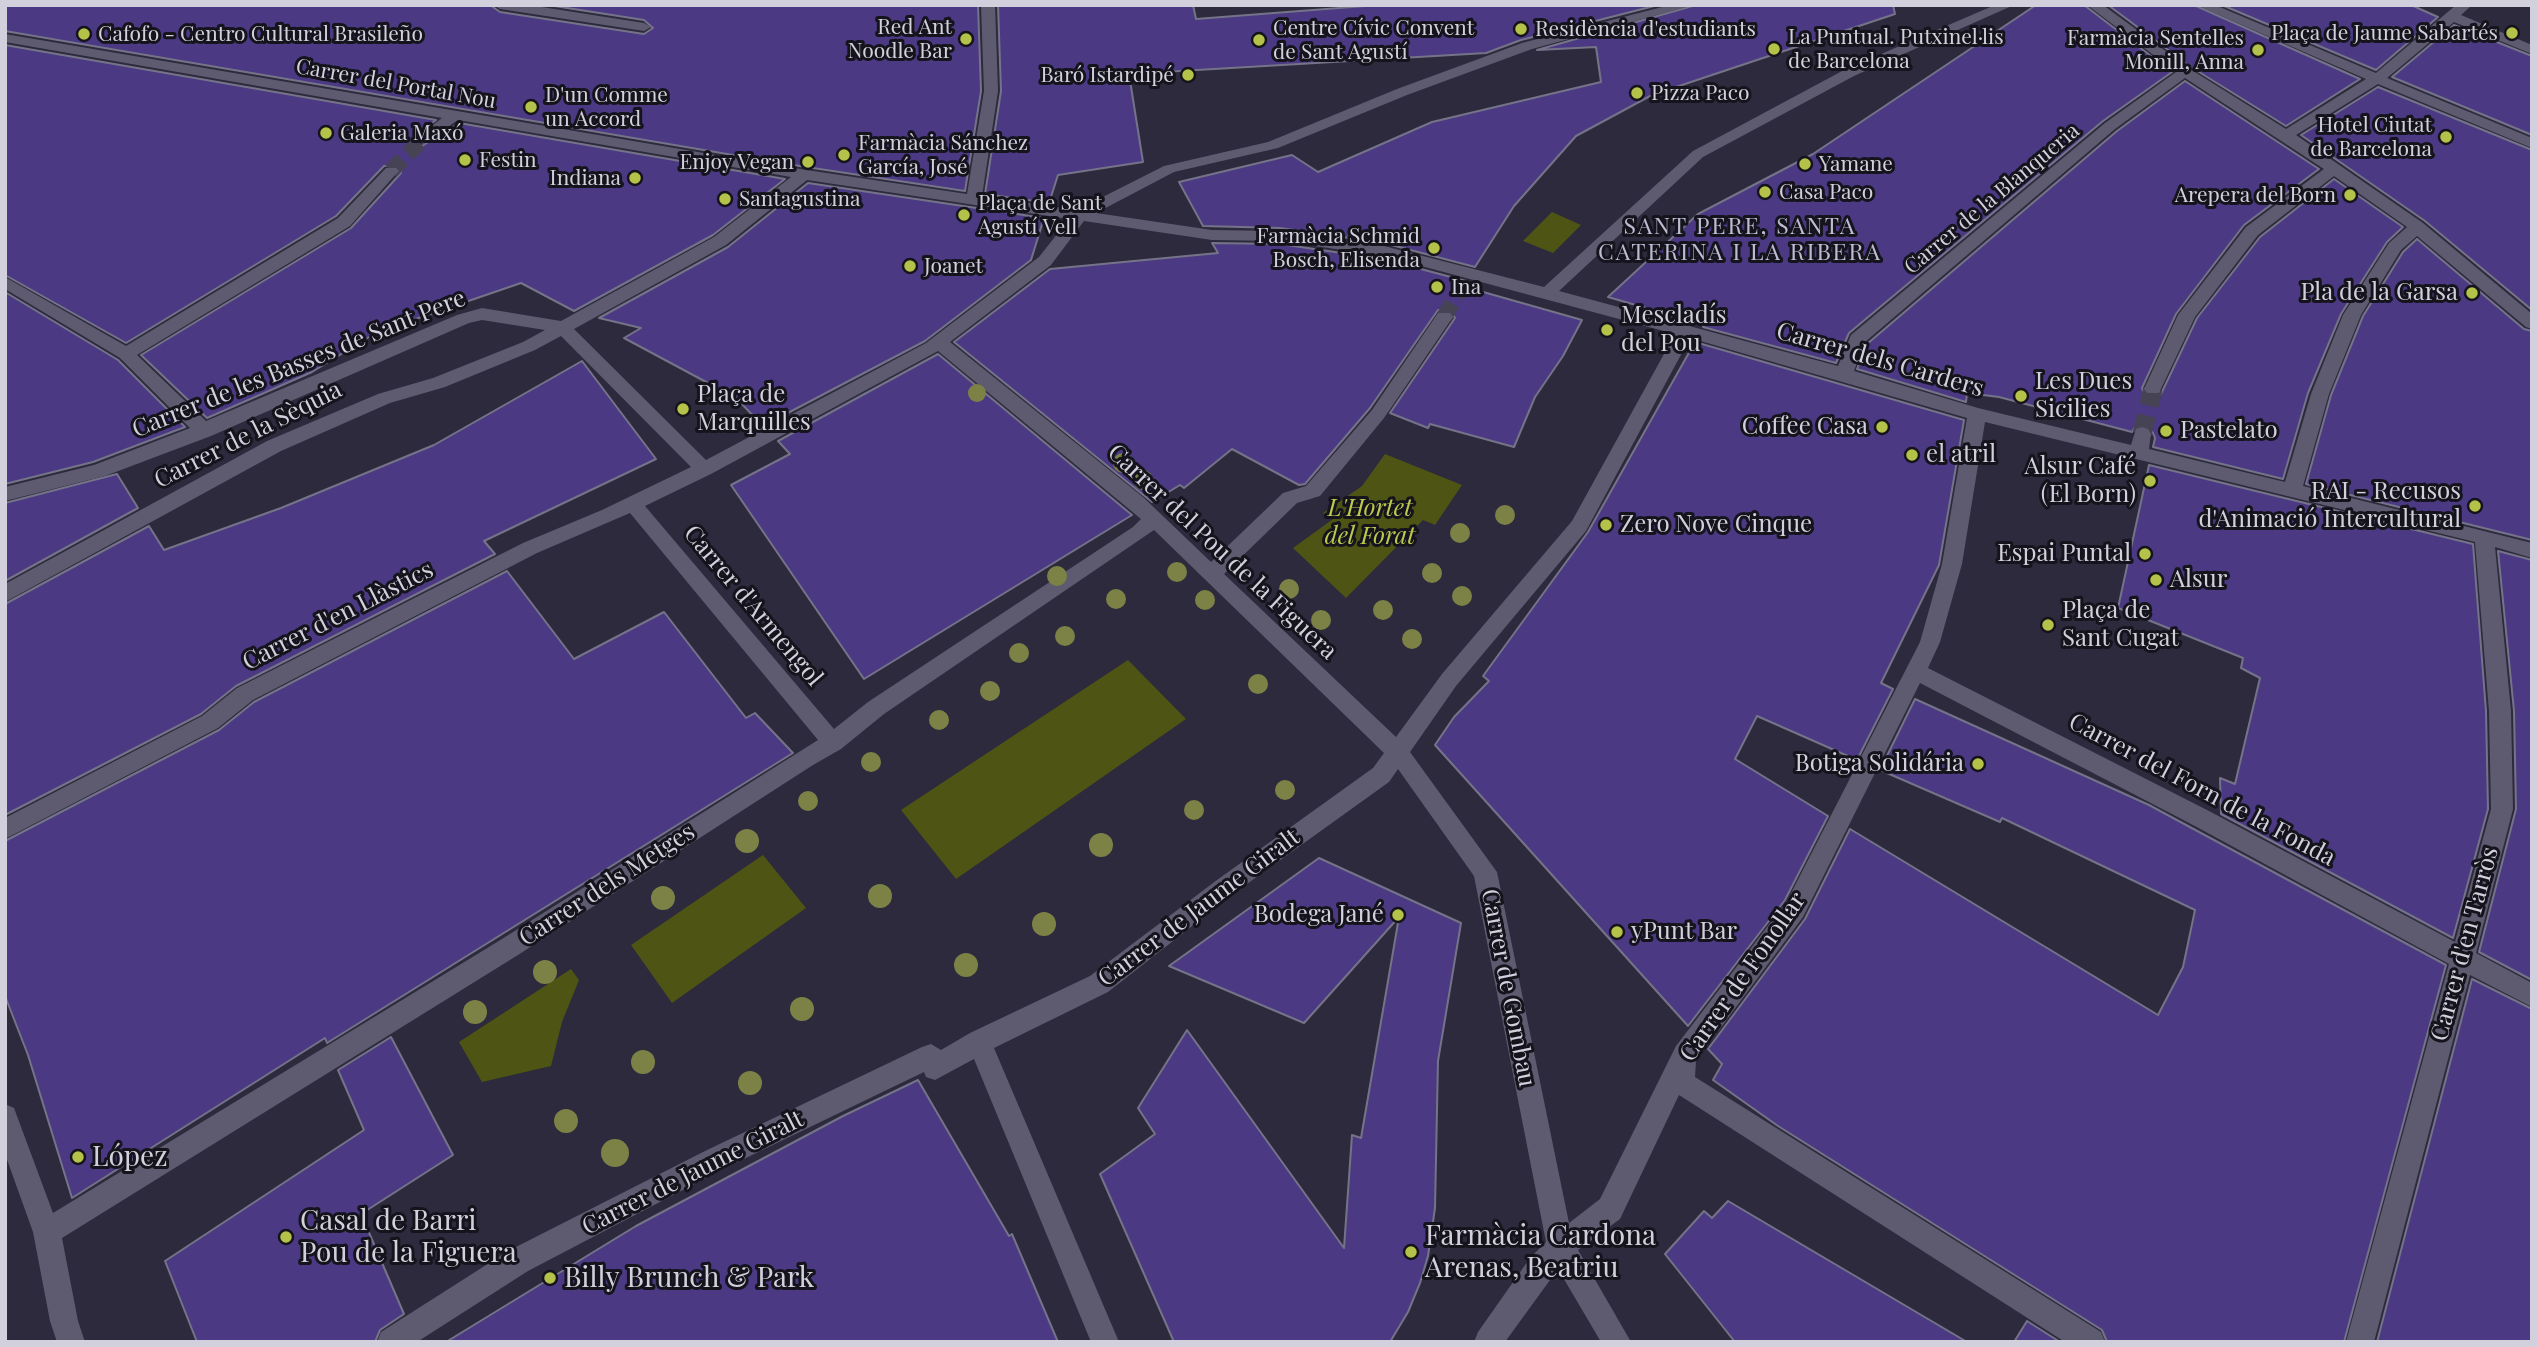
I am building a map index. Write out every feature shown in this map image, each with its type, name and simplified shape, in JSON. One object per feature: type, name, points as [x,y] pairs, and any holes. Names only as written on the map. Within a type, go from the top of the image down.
[{"type":"street","points":[[500,5],[644,27]]},
{"type":"street","points":[[974,200],[991,91],[988,5]]},
{"type":"street","points":[[705,469],[562,327],[720,241],[803,174],[1080,215],[1168,169],[1273,145],[1402,92],[1527,46],[1687,5]]},
{"type":"street","points":[[1547,293],[1698,154],[1849,73],[2007,5]]},
{"type":"street","points":[[2094,5],[2185,72],[2286,135],[2417,227],[2532,323]]},
{"type":"street","points":[[2203,5],[2532,144]]},
{"type":"street","points":[[2286,135],[2377,79],[2465,5]]},
{"type":"street","points":[[2452,16],[2532,50]]},
{"type":"street","name":"Carrer del Portal Nou","points":[[5,37],[803,174]]},
{"type":"street","name":"Carrer de la Blanqueria","points":[[1844,374],[1857,339],[2110,126],[2185,72]]},
{"type":"street","points":[[423,139],[454,116]]},
{"type":"street","points":[[2153,389],[2187,315],[2252,231],[2334,168]]},
{"type":"street","points":[[126,354],[344,222],[391,171]]},
{"type":"street","name":"Carrer dels Carders","points":[[1080,215],[1212,235],[1280,236],[1358,247],[1468,279],[1547,293],[1844,374],[1977,414],[2139,456],[2484,537],[2532,551]]},
{"type":"street","name":"Carrer d'en Llàstics","points":[[5,829],[209,722],[244,694],[278,676],[530,548],[705,469],[938,342],[1045,261],[1080,215]]},
{"type":"street","points":[[2292,492],[2320,394],[2352,315],[2395,247],[2417,227]]},
{"type":"street","points":[[5,282],[126,354],[205,431]]},
{"type":"street","name":"Carrer de les Basses de Sant Pere","points":[[5,494],[97,471],[205,431],[463,319],[482,314],[562,327]]},
{"type":"street","points":[[1212,574],[1290,498],[1313,491],[1378,414],[1444,317]]},
{"type":"street","name":"Carrer de la Sèquia","points":[[5,594],[274,446],[384,398],[439,383],[529,346],[562,327]]},
{"type":"street","name":"Carrer de Jaume Giralt","points":[[391,1342],[518,1261],[712,1161],[931,1056],[935,1068],[979,1042],[1099,985],[1225,887],[1381,775],[1399,754],[1450,680],[1580,526],[1685,331]]},
{"type":"street","name":"Carrer del Pou de la Figuera","points":[[938,342],[1136,502],[1399,754]]},
{"type":"street","name":"Carrer de Fonollar","points":[[1488,1342],[1539,1268],[1560,1246],[1610,1209],[1685,1055],[1796,909],[1930,642],[1952,564],[1977,414]]},
{"type":"street","points":[[2139,456],[2142,434]]},
{"type":"street","name":"Carrer d'Armengol","points":[[632,503],[833,743]]},
{"type":"street","name":"Carrer dels Metges","points":[[47,1231],[510,947],[805,758],[833,743],[876,708],[1140,532],[1153,519]]},
{"type":"street","name":"Carrer d'en Tarròs","points":[[2360,1342],[2502,809],[2500,711],[2484,537]]},
{"type":"street","name":"Carrer del Forn de la Fonda","points":[[1917,672],[2201,818],[2532,996]]},
{"type":"street","name":"Carrer de Gombau","points":[[1399,754],[1485,872],[1560,1246],[1617,1342]]},
{"type":"street","points":[[979,1042],[1105,1342]]},
{"type":"street","points":[[1685,1055],[1682,1083],[2091,1342]]},
{"type":"street","points":[[5,1117],[47,1231],[64,1321],[71,1342]]},
{"type":"green space","points":[[1552,212],[1581,225],[1553,253],[1523,241]]},
{"type":"green space","name":"L'Hortet del Forat","points":[[1385,454],[1462,485],[1435,525],[1423,520],[1346,598],[1293,548],[1333,519],[1323,513],[1362,486]]},
{"type":"green space","points":[[1128,660],[1186,719],[956,879],[901,810]]},
{"type":"green space","points":[[763,855],[806,908],[672,1003],[631,945]]},
{"type":"green space","points":[[571,969],[579,980],[562,1022],[551,1066],[482,1082],[459,1042]]},
{"type":"building","points":[[5,5],[490,5],[500,12],[644,34],[653,28],[644,20],[548,5],[978,5],[981,91],[965,191],[780,163],[5,31]]},
{"type":"building","points":[[998,5],[1193,5],[1196,19],[1378,5],[1658,5],[1521,40],[1486,53],[1129,74],[1143,162],[1058,175],[1049,203],[985,194],[1001,91]]},
{"type":"building","points":[[1696,5],[1893,5],[1895,14],[1652,95],[1576,136],[1514,206],[1475,267],[1384,243],[1280,228],[1203,226],[1179,182],[1292,155],[1318,172],[1432,122],[1601,82],[1596,47],[1537,50]]},
{"type":"building","points":[[2036,5],[2084,5],[2172,72],[2103,121],[1849,333],[1836,363],[1703,327],[1705,325],[1608,297],[1698,214],[1813,154]]},
{"type":"building","points":[[2108,5],[2194,5],[2360,79],[2286,126],[2191,67]]},
{"type":"building","points":[[2222,5],[2411,5],[2438,17],[2376,70]]},
{"type":"building","points":[[2454,25],[2532,56],[2532,135],[2392,77]]},
{"type":"building","points":[[5,45],[436,120],[413,137],[414,141],[422,146],[459,123],[785,179],[713,235],[574,311],[521,283],[407,322],[400,318],[312,372],[207,418],[141,355],[351,228],[401,173],[401,169],[396,165],[384,166],[336,216],[126,343],[5,275]]},
{"type":"building","points":[[2185,81],[2319,169],[2244,225],[2176,314],[2142,388],[2145,395],[2161,394],[2197,318],[2260,237],[2334,179],[2403,227],[2387,242],[2341,314],[2308,393],[2283,479],[2153,447],[2153,433],[2149,427],[2143,425],[2135,427],[2132,432],[1999,397],[1967,393],[1966,402],[1857,369],[1867,344],[2117,131]]},
{"type":"building","points":[[2378,87],[2532,150],[2532,310],[2425,221],[2301,135]]},
{"type":"building","points":[[808,183],[1044,218],[1031,260],[925,341],[763,426],[736,398],[624,338],[641,328],[599,318],[728,247]]},
{"type":"building","points":[[2417,239],[2524,329],[2532,331],[2532,540],[2306,484],[2331,395],[2363,316],[2403,252]]},
{"type":"building","points":[[1212,243],[1280,244],[1383,259],[1466,281],[1462,286],[1582,320],[1563,356],[1535,397],[1514,447],[1430,424],[1428,428],[1390,413],[1455,318],[1450,310],[1438,310],[1370,408],[1305,484],[1299,485],[1232,449],[1184,488],[1180,485],[1152,502],[954,342],[1050,269],[1218,253]]},
{"type":"building","points":[[5,292],[118,360],[185,427],[93,462],[5,484]]},
{"type":"building","points":[[1695,342],[1964,420],[1939,565],[1881,683],[1893,689],[1857,760],[1757,716],[1735,759],[1828,816],[1785,900],[1688,1026],[1435,745],[1454,717],[1489,681],[1483,676],[1588,532]]},
{"type":"building","points":[[938,354],[1132,515],[864,679],[731,485],[790,454],[778,441]]},
{"type":"building","points":[[582,361],[656,459],[484,541],[495,554],[236,686],[201,714],[5,815],[5,604],[149,526],[164,550],[281,508],[434,445]]},
{"type":"building","points":[[2149,465],[2473,544],[2486,711],[2488,809],[2453,938],[2221,814],[2220,778],[2235,784],[2260,678],[2241,668],[2243,658],[2118,608]]},
{"type":"building","points":[[117,474],[138,508],[5,581],[5,503]]},
{"type":"building","points":[[2498,551],[2532,560],[2532,980],[2479,952],[2516,809],[2514,711]]},
{"type":"building","points":[[507,571],[574,659],[664,612],[746,718],[755,713],[793,753],[327,1043],[325,1038],[72,1198],[28,1055],[5,996],[5,841],[219,730],[254,702]]},
{"type":"building","points":[[1915,699],[2149,805],[2446,965],[2344,1342],[2107,1342],[2102,1330],[1778,1126],[1713,1080],[1722,1064],[1708,1049],[1805,919],[1850,829],[2158,1015],[2183,967],[2195,910],[2002,818],[2000,822],[1880,770]]},
{"type":"building","points":[[1319,858],[1461,923],[1438,1061],[1435,1208],[1428,1256],[1420,1283],[1408,1312],[1390,1342],[1174,1342],[1100,1174],[1155,1134],[1138,1108],[1187,1030],[1344,1248],[1352,1135],[1361,1138],[1399,917],[1304,1023],[1169,966]]},
{"type":"building","points":[[2472,979],[2532,1009],[2532,1342],[2377,1342]]},
{"type":"building","name":"Casal de Barri Pou de la Figuera","points":[[391,1037],[453,1155],[361,1214],[404,1314],[380,1330],[375,1342],[197,1342],[165,1261],[364,1130],[338,1070]]},
{"type":"building","points":[[918,1080],[1009,1236],[1012,1234],[1058,1342],[446,1342],[636,1226],[843,1116]]},
{"type":"building","points":[[1728,1201],[1967,1342],[1735,1342],[1665,1254],[1704,1211],[1712,1218]]},
{"type":"building","points":[[2027,1321],[2060,1342],[2014,1342]]},
{"type":"tunnel","points":[[391,171],[423,139]]},
{"type":"tunnel","points":[[1444,317],[1462,286]]},
{"type":"tunnel","points":[[2142,434],[2153,389]]},
{"type":"place","name":"Residència d'estudiants","points":[[1521,29]]},
{"type":"place","name":"Plaça de Jaume Sabartés","points":[[2512,33]]},
{"type":"place","name":"Cafofo - Centro Cultural Brasileño","points":[[84,34]]},
{"type":"place","name":"Red Ant Noodle Bar","points":[[966,39]]},
{"type":"place","name":"Centre Cívic Convent de Sant Agustí","points":[[1259,40]]},
{"type":"place","name":"La Puntual. Putxinel·lis de Barcelona","points":[[1774,49]]},
{"type":"place","name":"Farmàcia Sentelles Monill, Anna","points":[[2258,50]]},
{"type":"place","name":"Baró Istardipé","points":[[1188,75]]},
{"type":"place","name":"Pizza Paco","points":[[1637,93]]},
{"type":"place","name":"D'un Comme un Accord","points":[[531,107]]},
{"type":"place","name":"Galeria Maxó","points":[[326,133]]},
{"type":"place","name":"Hotel Ciutat de Barcelona","points":[[2446,137]]},
{"type":"place","name":"Farmàcia Sánchez García, José","points":[[844,155]]},
{"type":"place","name":"Festin","points":[[465,160]]},
{"type":"place","name":"Enjoy Vegan","points":[[808,162]]},
{"type":"place","name":"Yamane","points":[[1805,164]]},
{"type":"place","name":"Indiana","points":[[635,178]]},
{"type":"place","name":"Casa Paco","points":[[1765,192]]},
{"type":"place","name":"Arepera del Born","points":[[2350,195]]},
{"type":"place","name":"Santagustina","points":[[725,199]]},
{"type":"place","name":"Plaça de Sant Agustí Vell","points":[[964,215]]},
{"type":"place","name":"Farmàcia Schmid Bosch, Elisenda","points":[[1434,248]]},
{"type":"place","name":"Joanet","points":[[910,266]]},
{"type":"place","name":"Ina","points":[[1437,287]]},
{"type":"place","name":"Pla de la Garsa","points":[[2472,293]]},
{"type":"place","name":"Mescladís del Pou","points":[[1607,330]]},
{"type":"place","name":"Les Dues Sicilies","points":[[2021,396]]},
{"type":"place","name":"Plaça de Marquilles","points":[[683,409]]},
{"type":"place","name":"Coffee Casa","points":[[1882,427]]},
{"type":"place","name":"Pastelato","points":[[2166,431]]},
{"type":"place","name":"el atril","points":[[1912,455]]},
{"type":"place","name":"Alsur Café (El Born)","points":[[2150,481]]},
{"type":"place","name":"RAI - Recusos d'Animació Intercultural","points":[[2475,506]]},
{"type":"place","name":"Zero Nove Cinque","points":[[1606,525]]},
{"type":"place","name":"Espai Puntal","points":[[2145,554]]},
{"type":"place","name":"Alsur","points":[[2156,580]]},
{"type":"place","name":"Plaça de Sant Cugat","points":[[2048,625]]},
{"type":"place","name":"Botiga Solidária","points":[[1978,764]]},
{"type":"place","name":"Bodega Jané","points":[[1398,915]]},
{"type":"place","name":"yPunt Bar","points":[[1617,932]]},
{"type":"place","name":"López","points":[[78,1157]]},
{"type":"place","name":"Casal de Barri Pou de la Figuera","points":[[286,1237]]},
{"type":"place","name":"Farmàcia Cardona Arenas, Beatriu","points":[[1411,1252]]},
{"type":"place","name":"Billy Brunch & Park","points":[[550,1278]]},
{"type":"district","name":"SANT PERE, SANTA CATERINA I LA RIBERA","points":[[1740,240]]}]
